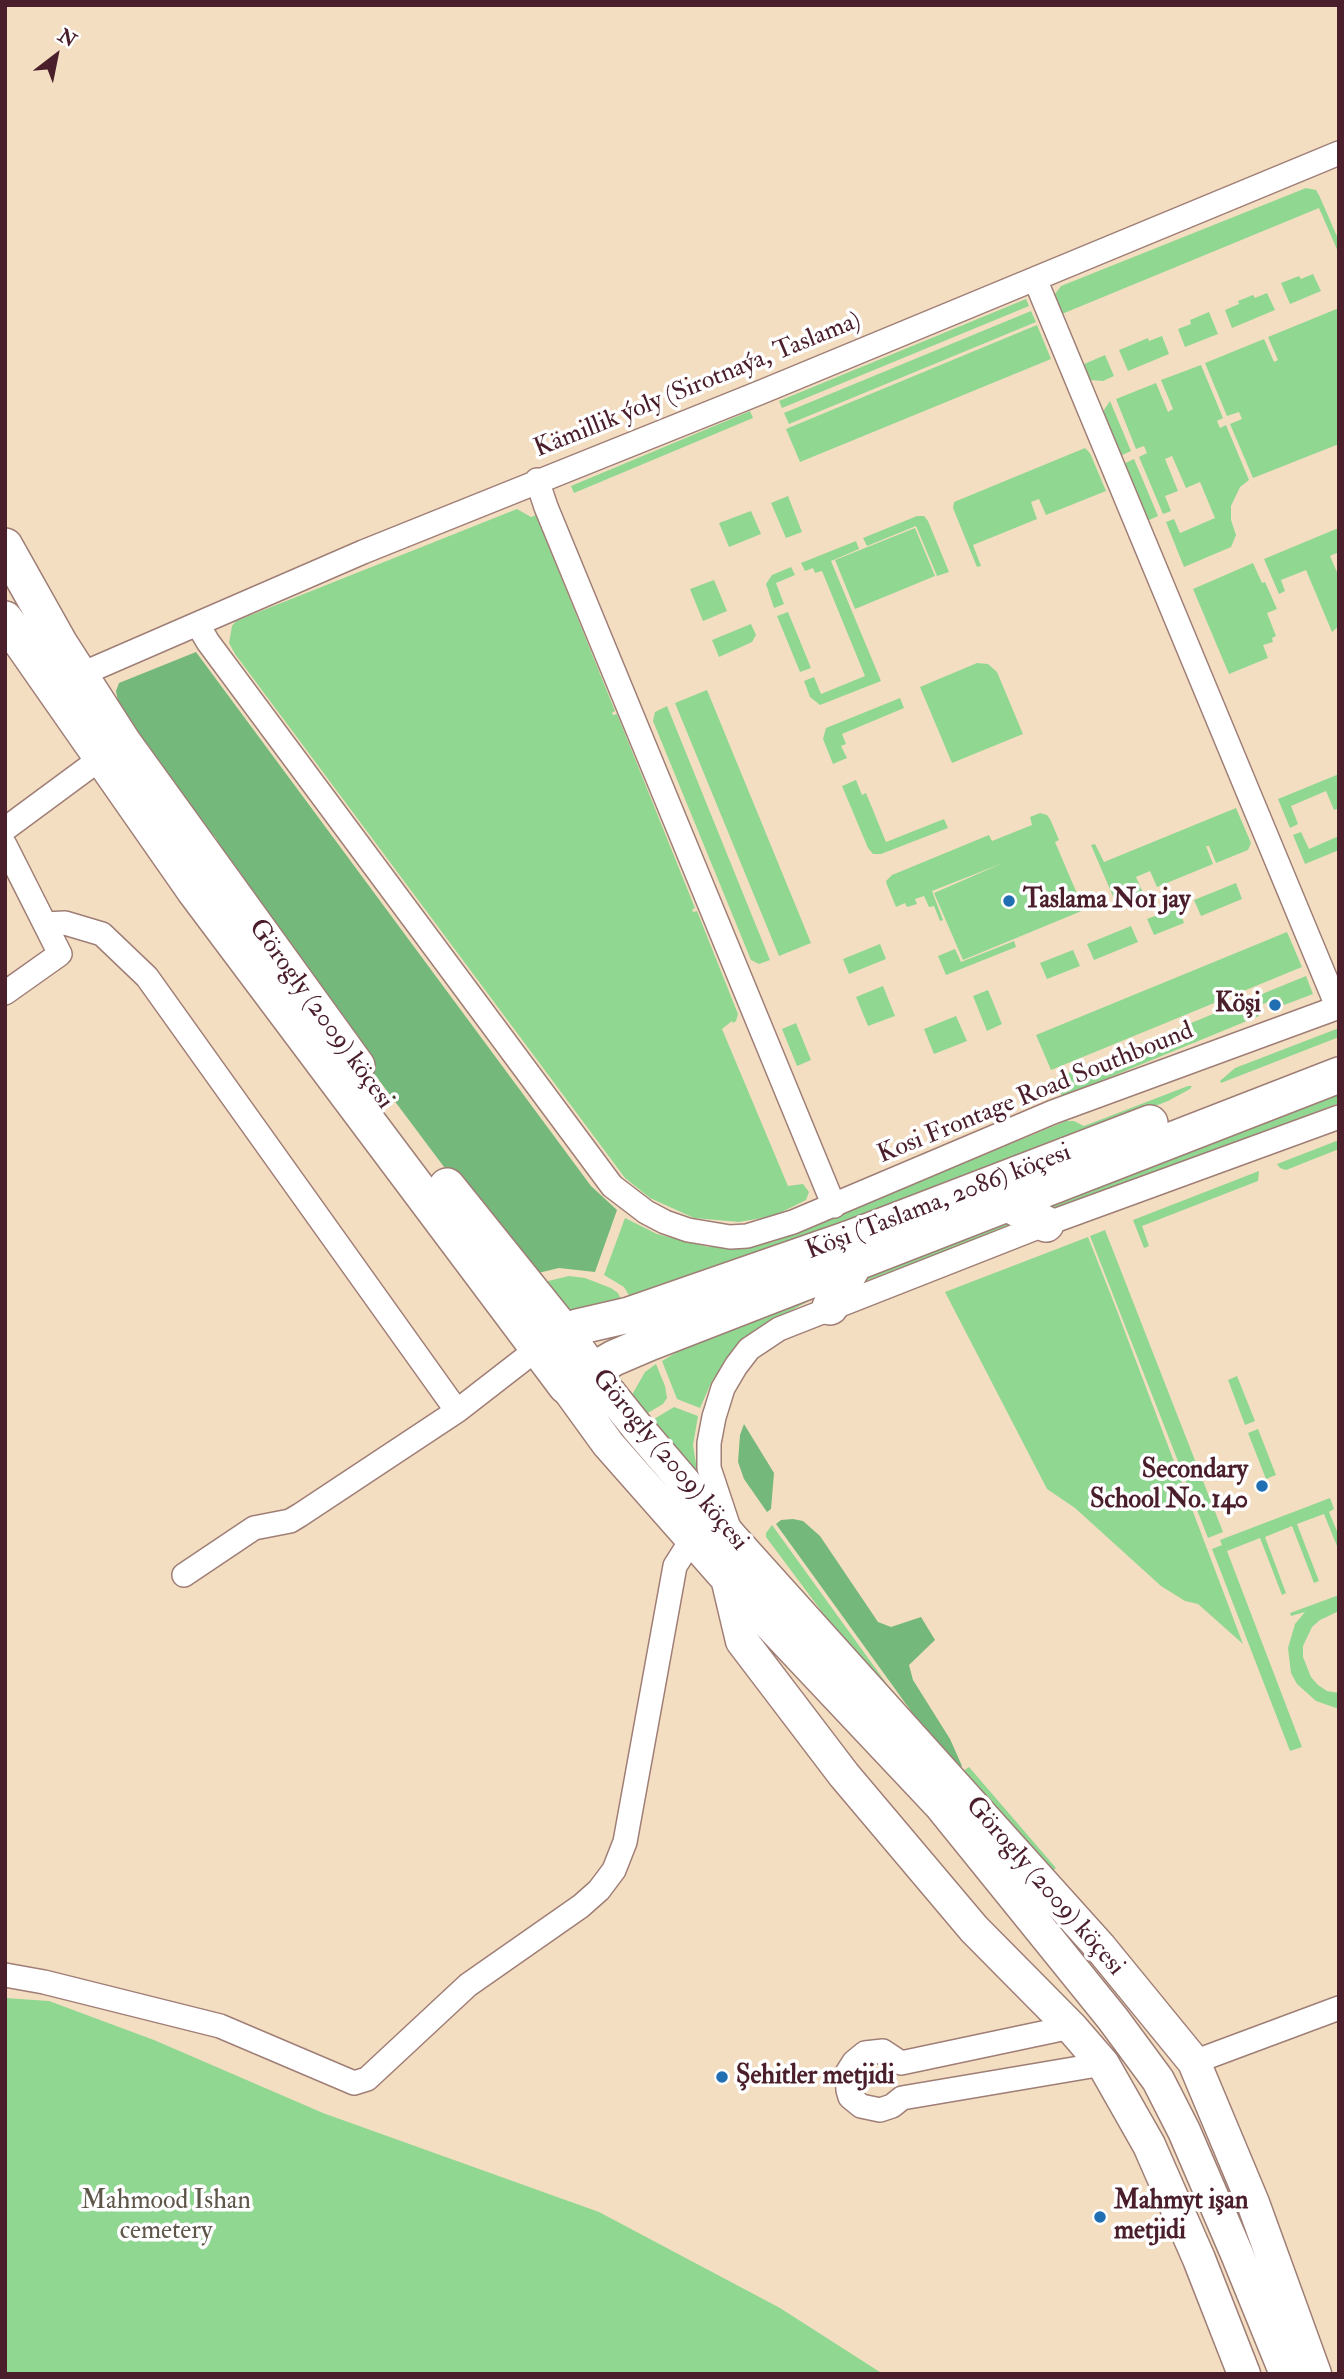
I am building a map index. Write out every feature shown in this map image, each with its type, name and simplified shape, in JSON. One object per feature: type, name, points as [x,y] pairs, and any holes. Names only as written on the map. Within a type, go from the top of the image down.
[{"type":"main road","name":"Görogly (2009) köçesi","points":[[5,546],[66,681],[112,750],[194,890],[405,1168],[579,1378],[636,1427],[732,1538],[1100,1947],[1194,2062],[1253,2203],[1315,2374]]},
{"type":"main road","name":"Görogly (2009) köçesi","points":[[5,619],[66,681]]},
{"type":"main road","name":"Köşi (Taslama, 2086) köçesi","points":[[551,1341],[577,1327],[629,1315],[848,1239],[1339,1050]]},
{"type":"main road","name":"Köşi (Taslama, 2086) köçesi","points":[[579,1378],[614,1358],[649,1343],[1339,1075]]},
{"type":"main road","points":[[1008,1204],[1046,1224]]},
{"type":"main road","points":[[830,1307],[855,1263]]},
{"type":"main road","name":"Görogly (2009) köçesi","points":[[579,1378],[608,1444],[728,1580],[940,1805],[1113,2019],[1158,2080],[1194,2155],[1286,2374]]},
{"type":"main road","points":[[728,1580],[742,1641],[844,1775],[974,1929],[1071,2027],[1103,2064],[1149,2145],[1199,2259],[1244,2374]]},
{"type":"street","name":"Kämillik ýoly (Sirotnaýa, Taslama)","points":[[66,681],[363,552],[772,388],[1339,153]]},
{"type":"street","points":[[1035,279],[1338,1007]]},
{"type":"street","points":[[537,480],[834,1206]]},
{"type":"street","name":"Kosi Frontage Road Southbound","points":[[198,625],[611,1186],[646,1212],[688,1230],[730,1237],[747,1236],[834,1206],[1053,1112],[1338,1007]]},
{"type":"street","points":[[5,829],[112,750]]},
{"type":"street","points":[[5,845],[60,954],[5,993]]},
{"type":"street","points":[[45,924],[65,923],[102,934],[147,977],[457,1411]]},
{"type":"street","points":[[732,1538],[709,1468],[709,1443],[723,1388],[749,1349],[779,1329],[830,1307],[1046,1224],[1339,1117]]},
{"type":"street","points":[[184,1575],[254,1528],[290,1521],[300,1515],[457,1411],[551,1341]]},
{"type":"street","points":[[5,1975],[44,1982],[220,2026],[354,2083],[367,2079],[468,1985],[581,1906],[614,1870],[625,1842],[675,1566],[692,1539]]},
{"type":"street","points":[[1194,2062],[1339,2008]]},
{"type":"street","points":[[1071,2027],[901,2063],[883,2051],[866,2053],[854,2062],[847,2073],[850,2097],[870,2110],[880,2110],[892,2106],[902,2098],[1103,2064]]},
{"type":"green space","points":[[1306,188],[1316,190],[1319,195],[1339,241],[1339,254],[1319,208],[1057,316],[1052,298],[1061,286]]},
{"type":"green space","points":[[1313,274],[1321,291],[1290,304],[1281,283]]},
{"type":"green space","points":[[1267,293],[1275,310],[1232,328],[1225,310],[1239,304],[1238,301]]},
{"type":"green space","points":[[1026,299],[1029,306],[782,408],[779,401]]},
{"type":"green space","points":[[1339,308],[1339,444],[1253,478],[1230,424],[1242,419],[1239,412],[1227,416],[1205,363],[1264,339],[1274,362],[1278,360],[1268,337]]},
{"type":"green space","points":[[1031,311],[1036,322],[789,424],[784,413]]},
{"type":"green space","points":[[1209,312],[1218,334],[1185,347],[1178,329],[1191,324],[1190,320]]},
{"type":"green space","points":[[1037,325],[1051,359],[800,462],[786,429]]},
{"type":"green space","points":[[1162,336],[1169,354],[1128,371],[1119,350],[1148,338],[1149,341]]},
{"type":"green space","points":[[1105,355],[1114,376],[1103,381],[1091,380],[1082,365]]},
{"type":"green space","points":[[1201,365],[1223,418],[1217,421],[1220,428],[1226,425],[1249,480],[1240,487],[1231,506],[1231,520],[1236,535],[1231,547],[1184,567],[1166,522],[1174,519],[1180,533],[1215,518],[1200,482],[1186,488],[1172,456],[1165,459],[1178,491],[1165,496],[1171,511],[1163,514],[1139,457],[1147,453],[1144,446],[1136,449],[1116,399],[1156,383],[1168,412],[1173,409],[1161,380]]},
{"type":"green space","points":[[1110,401],[1131,451],[1120,456],[1105,419],[1104,410]]},
{"type":"green space","points":[[750,411],[753,418],[574,493],[571,486]]},
{"type":"green space","points":[[1085,448],[1090,453],[1106,491],[1046,515],[1039,499],[1031,502],[1037,519],[973,545],[981,566],[977,567],[953,508],[954,502]]},
{"type":"green space","points":[[1134,459],[1158,516],[1147,521],[1123,464]]},
{"type":"green space","points":[[788,496],[802,532],[786,538],[771,503]]},
{"type":"green space","points":[[517,509],[531,517],[536,515],[615,711],[612,713],[617,714],[695,908],[692,910],[697,911],[738,1014],[736,1021],[722,1029],[788,1186],[803,1184],[809,1192],[806,1200],[774,1216],[739,1222],[694,1218],[650,1198],[625,1178],[229,643],[232,626],[236,621]]},
{"type":"green space","points":[[751,511],[761,534],[729,547],[719,523]]},
{"type":"green space","points":[[917,516],[924,516],[928,521],[949,572],[937,576],[916,526],[867,546],[863,538]]},
{"type":"green space","points":[[915,528],[935,576],[855,609],[835,560]]},
{"type":"green space","points":[[1339,529],[1339,552],[1330,556],[1339,577],[1339,626],[1332,632],[1306,570],[1281,580],[1285,591],[1279,594],[1264,559]]},
{"type":"green space","points":[[856,541],[859,549],[831,561],[881,681],[820,705],[810,697],[804,681],[814,677],[821,694],[865,676],[822,571],[815,573],[813,568],[805,571],[801,563]]},
{"type":"green space","points":[[1253,563],[1277,609],[1267,613],[1276,636],[1272,638],[1273,642],[1263,645],[1268,658],[1229,674],[1193,589]]},
{"type":"green space","points":[[791,567],[795,575],[776,583],[784,604],[774,608],[766,584],[772,575]]},
{"type":"green space","points":[[714,580],[727,611],[703,621],[690,589]]},
{"type":"green space","points":[[788,612],[811,668],[800,672],[777,616]]},
{"type":"green space","points":[[751,624],[756,635],[752,642],[719,657],[712,640]]},
{"type":"green space","points":[[196,652],[591,1186],[617,1210],[595,1272],[559,1268],[538,1273],[528,1279],[256,916],[216,838],[166,781],[119,707],[116,691],[119,683]]},
{"type":"green space","points":[[977,663],[988,664],[997,672],[1023,734],[952,763],[920,687]]},
{"type":"green space","points":[[707,690],[811,943],[779,956],[675,703]]},
{"type":"green space","points":[[900,698],[904,708],[842,734],[846,744],[841,746],[847,758],[833,764],[823,739],[826,728]]},
{"type":"green space","points":[[667,706],[770,960],[759,964],[751,960],[653,721],[655,712]]},
{"type":"green space","points":[[1339,774],[1339,808],[1334,810],[1326,791],[1291,806],[1298,824],[1290,828],[1278,799]]},
{"type":"green space","points":[[856,780],[862,795],[866,793],[886,842],[944,819],[948,828],[881,854],[873,854],[842,786]]},
{"type":"green space","points":[[1236,808],[1251,843],[1248,850],[1216,863],[1209,846],[1206,846],[1213,864],[1157,887],[1150,871],[1136,877],[1143,893],[1123,902],[1115,901],[1091,845],[1095,844],[1104,862]]},
{"type":"green space","name":"Taslama No1 jay","points":[[1040,813],[1050,819],[1059,840],[1055,842],[1084,910],[963,960],[934,893],[1003,863],[932,891],[943,920],[940,921],[934,906],[929,907],[924,896],[915,899],[917,904],[907,907],[905,903],[896,907],[886,881],[892,875],[989,835],[992,841],[1032,825],[1030,817]]},
{"type":"green space","points":[[1301,832],[1309,849],[1339,836],[1339,850],[1305,864],[1293,835]]},
{"type":"green space","points":[[1236,883],[1242,899],[1201,916],[1194,900]]},
{"type":"green space","points":[[1178,907],[1184,923],[1154,935],[1147,919]]},
{"type":"green space","points":[[1131,926],[1138,942],[1094,960],[1087,944]]},
{"type":"green space","points":[[1287,932],[1302,967],[1051,1070],[1036,1035]]},
{"type":"green space","points":[[1014,941],[1016,947],[946,975],[938,956],[955,949],[961,962]]},
{"type":"green space","points":[[880,944],[886,959],[849,974],[843,959]]},
{"type":"green space","points":[[1073,950],[1080,966],[1047,979],[1040,963]]},
{"type":"green space","points":[[1306,976],[1313,994],[1284,1005],[1280,997],[1256,1007],[1259,1016],[1062,1097],[1054,1079]]},
{"type":"green space","points":[[883,986],[895,1016],[868,1026],[856,997]]},
{"type":"green space","points":[[988,990],[1002,1024],[987,1031],[973,996]]},
{"type":"green space","points":[[956,1016],[967,1041],[934,1054],[924,1029]]},
{"type":"green space","points":[[796,1023],[811,1060],[797,1066],[782,1029]]},
{"type":"green space","points":[[1339,1028],[1339,1037],[1221,1083],[1220,1081],[1235,1068]]},
{"type":"green space","points":[[1192,1086],[1168,1101],[650,1299],[634,1304],[624,1287],[604,1275],[625,1218],[657,1234],[708,1247],[773,1242],[1066,1121],[1074,1121],[1084,1126]]},
{"type":"green space","points":[[1339,1093],[1339,1103],[1061,1209],[1047,1210],[1049,1203]]},
{"type":"green space","points":[[1339,1140],[1339,1149],[1286,1170],[1277,1164]]},
{"type":"green space","points":[[1259,1171],[1258,1181],[1142,1226],[1149,1246],[1144,1248],[1133,1220]]},
{"type":"green space","points":[[994,1223],[1009,1224],[1010,1227],[863,1282],[862,1280],[877,1268]]},
{"type":"green space","points":[[1105,1230],[1223,1532],[1208,1538],[1090,1236]]},
{"type":"green space","points":[[1088,1237],[1243,1644],[1198,1604],[1185,1601],[1161,1586],[1075,1508],[1047,1489],[945,1292]]},
{"type":"green space","points":[[569,1276],[585,1278],[611,1288],[618,1293],[625,1307],[569,1312],[544,1282]]},
{"type":"green space","points":[[826,1292],[756,1329],[737,1346],[712,1381],[700,1408],[677,1399],[662,1361],[680,1350]]},
{"type":"green space","points":[[656,1364],[667,1398],[663,1404],[636,1420],[633,1393],[645,1372]]},
{"type":"green space","points":[[1237,1376],[1255,1421],[1245,1425],[1228,1380]]},
{"type":"green space","points":[[674,1407],[698,1416],[693,1445],[699,1482],[639,1428]]},
{"type":"green space","points":[[744,1424],[774,1473],[771,1509],[767,1512],[744,1479],[738,1462],[740,1435]]},
{"type":"green space","points":[[1258,1429],[1276,1475],[1266,1479],[1248,1433]]},
{"type":"green space","points":[[1330,1498],[1334,1509],[1329,1512],[1339,1536],[1339,1551],[1324,1514],[1297,1524],[1319,1581],[1314,1583],[1292,1526],[1265,1537],[1286,1593],[1282,1595],[1260,1538],[1227,1551],[1302,1747],[1290,1751],[1212,1549],[1222,1545],[1220,1540]]},
{"type":"green space","points":[[781,1520],[803,1521],[820,1536],[878,1622],[891,1627],[921,1617],[935,1640],[909,1665],[913,1680],[950,1739],[962,1766],[955,1772],[776,1524]]},
{"type":"green space","points":[[772,1525],[954,1777],[969,1767],[1056,1868],[1043,1880],[917,1739],[766,1537]]},
{"type":"green space","points":[[1339,1595],[1339,1611],[1312,1627],[1303,1646],[1303,1657],[1311,1677],[1318,1685],[1327,1691],[1339,1693],[1339,1709],[1316,1701],[1297,1684],[1291,1673],[1288,1648],[1295,1624],[1305,1612],[1291,1616],[1290,1613]]},
{"type":"green space","name":"Mahmood Ishan cemetery","points":[[5,1998],[49,2001],[154,2040],[323,2113],[599,2212],[780,2308],[883,2374],[5,2374]]},
{"type":"place","name":"Taslama No1 jay","points":[[1009,901]]},
{"type":"place","name":"Köşi","points":[[1275,1005]]},
{"type":"place","name":"Secondary School No. 140","points":[[1262,1486]]},
{"type":"place","name":"Şehitler metjidi","points":[[722,2077]]},
{"type":"place","name":"Mahmyt işan metjidi","points":[[1100,2217]]}]
